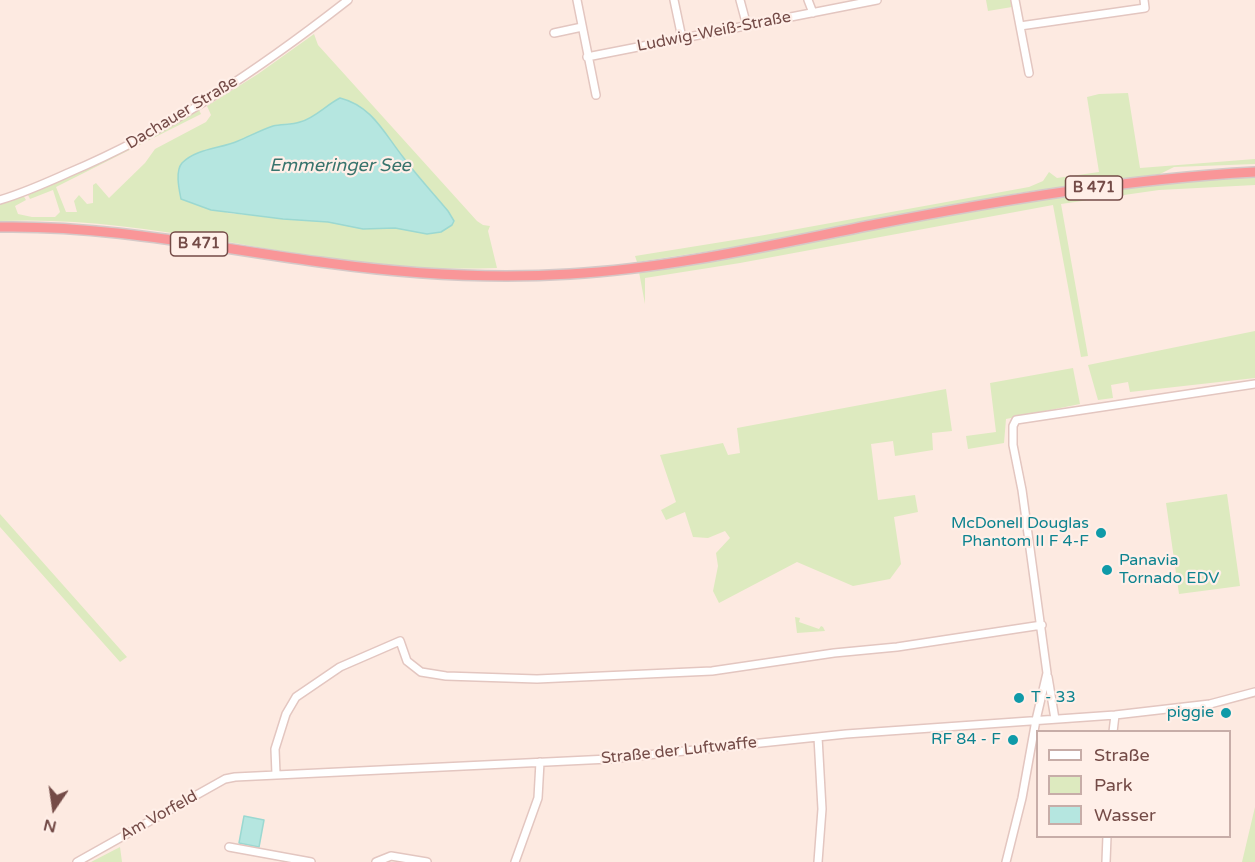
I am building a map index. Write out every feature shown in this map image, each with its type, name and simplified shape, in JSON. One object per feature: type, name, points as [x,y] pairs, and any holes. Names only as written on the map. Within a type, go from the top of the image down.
[{"type":"highway","name":"B 471","points":[[0,227],[90,229],[396,272],[474,275],[570,274],[701,259],[1019,198],[1125,183],[1255,172]]},
{"type":"street","name":"Dachauer Straße","points":[[0,200],[87,165],[169,124],[283,50],[348,0]]},
{"type":"street","points":[[577,0],[596,95]]},
{"type":"street","points":[[674,0],[682,38]]},
{"type":"street","points":[[740,0],[747,26]]},
{"type":"street","points":[[808,0],[813,13]]},
{"type":"street","name":"Ludwig-Weiß-Straße","points":[[587,57],[877,0]]},
{"type":"street","points":[[1015,0],[1029,73]]},
{"type":"street","points":[[1020,26],[1145,4]]},
{"type":"street","points":[[554,33],[582,27]]},
{"type":"street","points":[[1055,718],[1013,445],[1013,426],[1016,420],[1255,384]]},
{"type":"street","points":[[276,774],[275,749],[286,714],[296,697],[340,667],[400,642],[407,661],[421,672],[446,676],[537,679],[712,671],[1042,625]]},
{"type":"street","points":[[1006,862],[1022,798],[1047,673]]},
{"type":"street","name":"Straße der Luftwaffe","points":[[242,777],[632,757],[818,737],[1114,715],[1210,704],[1255,692]]},
{"type":"street","points":[[1113,730],[1114,715]]},
{"type":"street","points":[[818,737],[822,817],[818,862]]},
{"type":"street","points":[[515,862],[538,798],[540,762]]},
{"type":"street","name":"Am Vorfeld","points":[[77,862],[225,779],[242,777]]},
{"type":"street","points":[[1106,862],[1107,838]]},
{"type":"street","points":[[229,847],[311,862]]},
{"type":"street","points":[[376,862],[391,856],[427,862]]},
{"type":"green space","points":[[986,0],[1011,0],[1012,7],[988,11]]},
{"type":"green space","points":[[314,34],[318,45],[477,221],[490,226],[488,231],[497,268],[397,266],[347,261],[199,237],[100,224],[0,221],[0,204],[23,195],[26,200],[15,206],[18,214],[32,217],[55,217],[60,212],[53,190],[30,199],[28,195],[133,146],[199,110],[201,114],[56,187],[66,212],[77,212],[74,201],[79,195],[87,204],[93,203],[93,185],[96,183],[109,198],[145,163],[155,149],[206,122],[211,115],[207,106],[258,74]],"holes":[[[312,117],[402,157],[448,211],[427,234],[395,228],[363,229],[328,222],[227,213],[204,150],[223,147],[284,124],[299,123]]]},
{"type":"green space","points":[[1128,93],[1140,168],[1255,159],[1255,164],[1174,167],[1160,174],[1018,193],[757,244],[637,262],[635,256],[1029,187],[1043,181],[1049,172],[1057,178],[1099,172],[1087,97],[1099,94]]},
{"type":"green space","points":[[1255,174],[1255,185],[1159,190],[1061,204],[1088,356],[1081,357],[1053,205],[740,263],[645,278],[645,304],[639,272],[1015,203]]},
{"type":"green space","points":[[1255,331],[1255,378],[1130,392],[1128,382],[1111,385],[1113,398],[1098,400],[1088,365]]},
{"type":"green space","points":[[1073,368],[1080,404],[1006,419],[1004,443],[968,449],[966,436],[996,432],[990,383]]},
{"type":"green space","points":[[946,389],[952,431],[932,433],[933,450],[895,456],[893,441],[871,444],[878,500],[915,495],[918,512],[894,517],[901,564],[890,579],[853,586],[797,562],[719,603],[713,591],[718,566],[716,553],[730,538],[725,531],[708,538],[693,537],[685,512],[666,520],[661,510],[676,502],[660,455],[723,443],[728,455],[740,453],[737,428]]},
{"type":"green space","points":[[1227,494],[1240,586],[1179,594],[1166,503]]},
{"type":"green space","points":[[0,514],[127,657],[120,662],[0,527]]},
{"type":"green space","points":[[795,617],[800,618],[799,622],[819,629],[821,626],[825,631],[797,633]]},
{"type":"green space","points":[[1255,807],[1255,862],[1242,862]]},
{"type":"green space","points":[[120,847],[122,862],[91,862]]},
{"type":"water","name":"Emmeringer See","points":[[340,98],[361,107],[376,121],[448,211],[454,221],[452,225],[441,232],[427,234],[395,228],[363,229],[328,222],[211,210],[181,199],[179,171],[182,163],[188,158],[231,144],[273,126],[294,124],[305,120]]},
{"type":"water","points":[[244,816],[264,820],[259,847],[239,843]]},
{"type":"place","name":"McDonell Douglas Phantom II F 4-F","points":[[1101,533]]},
{"type":"place","name":"Panavia Tornado EDV","points":[[1107,570]]},
{"type":"place","name":"T - 33","points":[[1019,698]]},
{"type":"place","name":"piggie","points":[[1226,713]]},
{"type":"place","name":"RF 84 - F","points":[[1013,740]]}]
